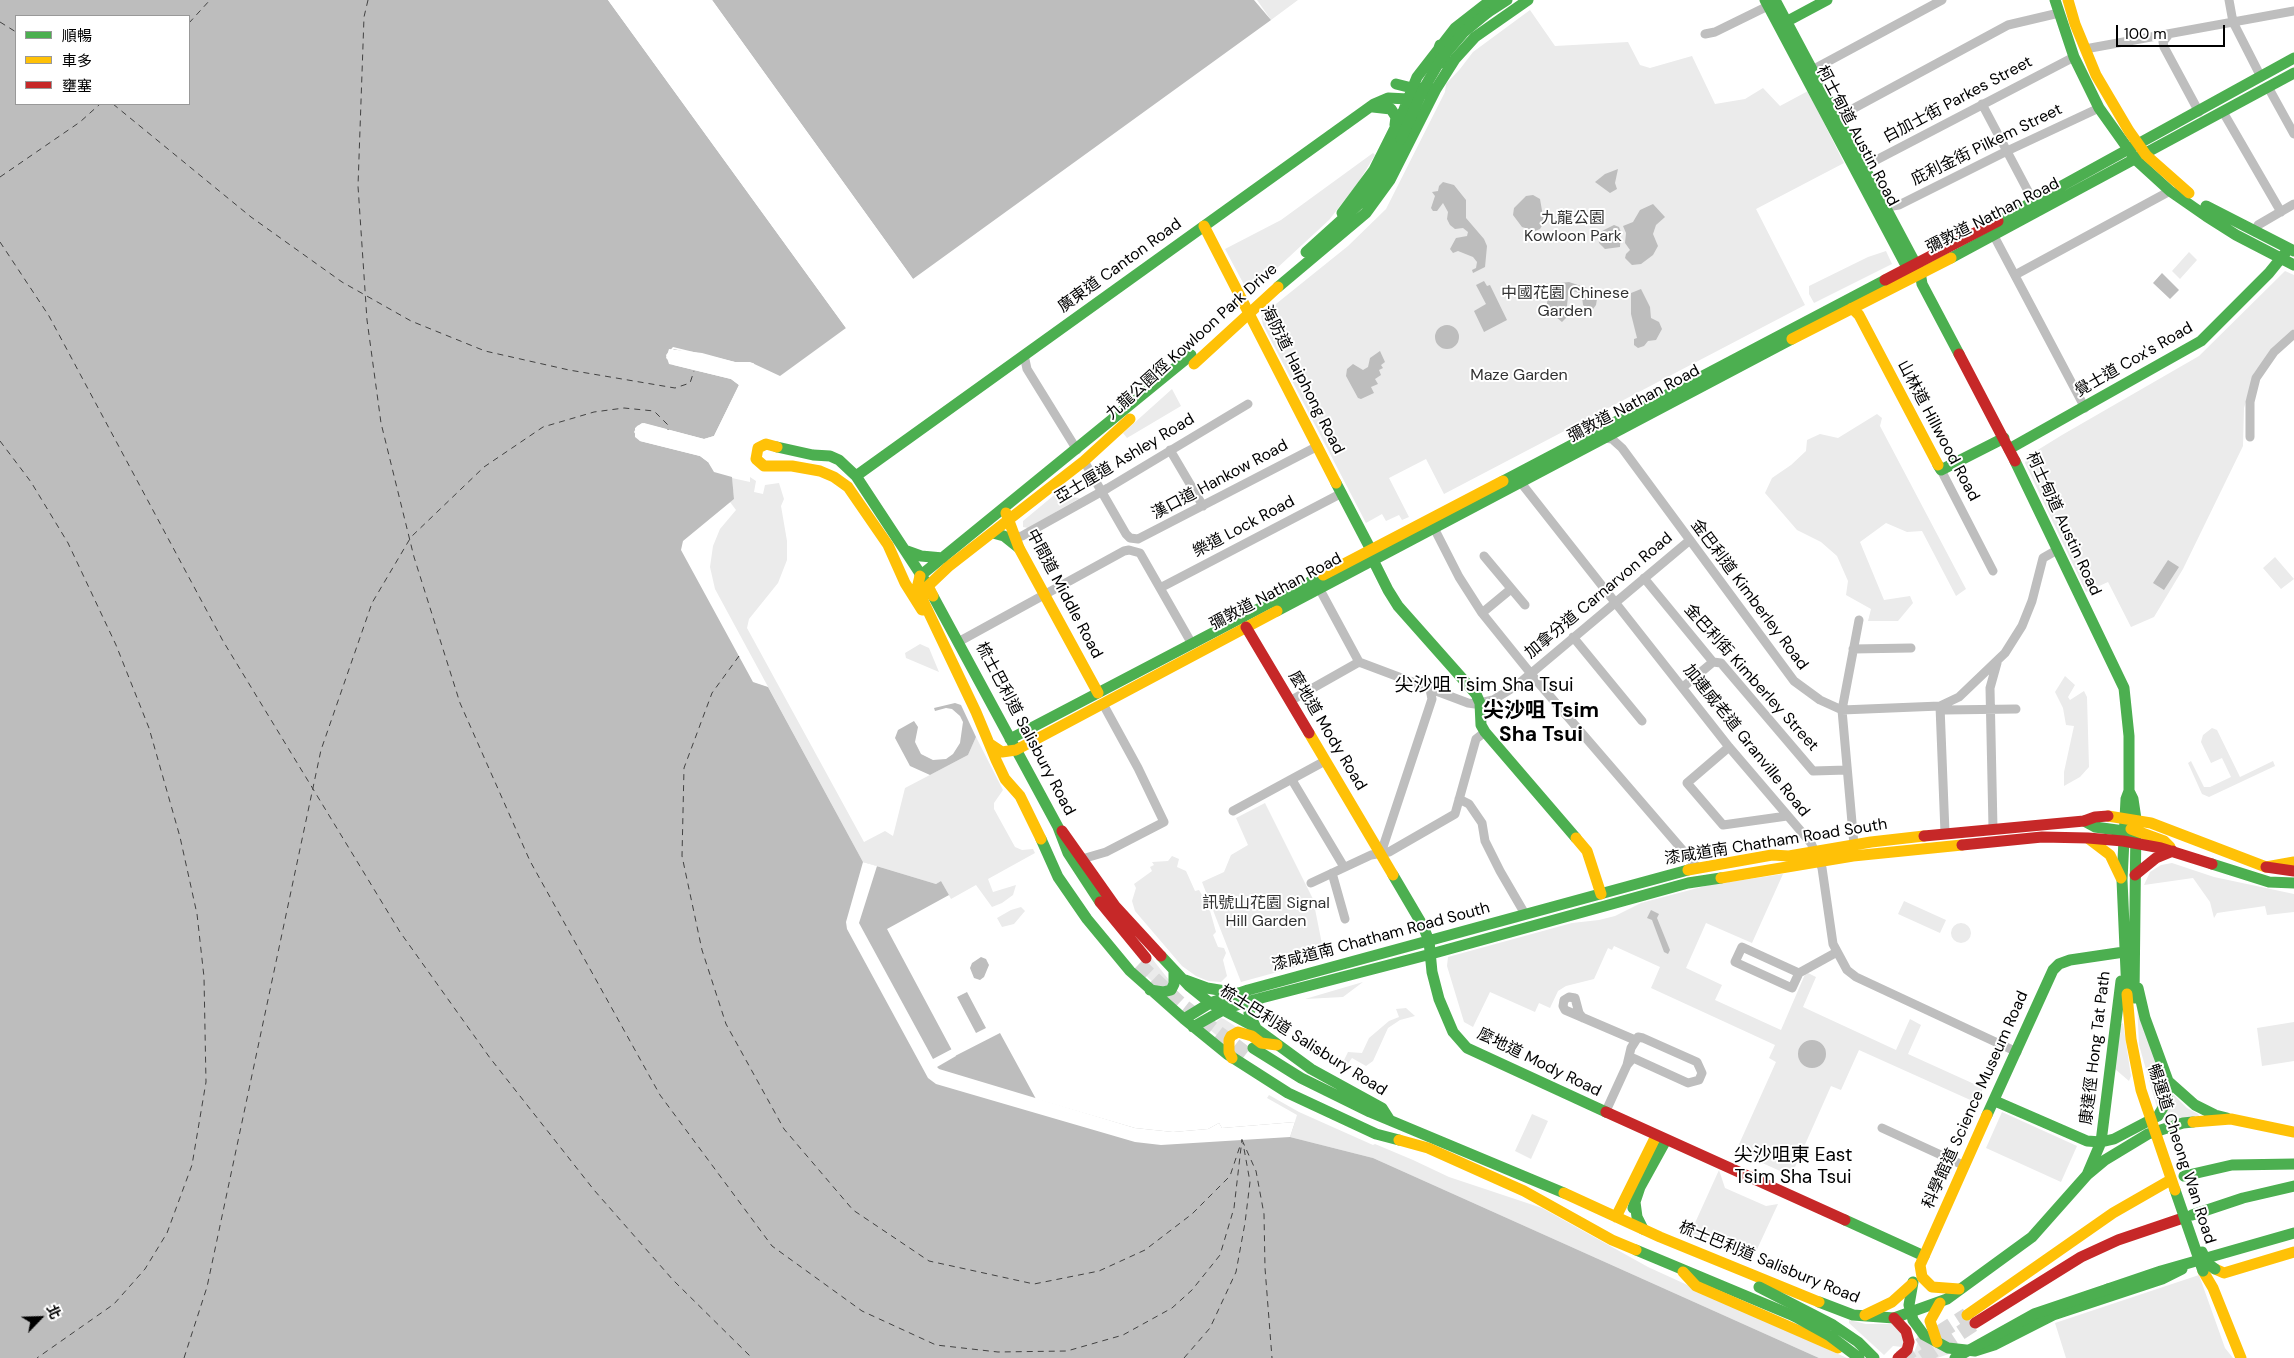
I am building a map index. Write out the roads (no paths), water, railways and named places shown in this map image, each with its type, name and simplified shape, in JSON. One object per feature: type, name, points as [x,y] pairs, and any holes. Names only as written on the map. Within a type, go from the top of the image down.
[{"type":"main road","points":[[1394,129],[1417,77],[1440,45],[1466,18],[1491,0]]},
{"type":"main road","name":"九龍公園徑 Kowloon Park Drive","points":[[928,586],[948,567],[1084,461],[1358,206],[1374,188],[1441,59],[1460,37],[1487,13],[1507,0]]},
{"type":"main road","points":[[1396,84],[1410,93],[1436,89],[1455,59],[1486,28],[1528,0]]},
{"type":"main road","points":[[1782,23],[1826,0]]},
{"type":"main road","points":[[2055,0],[2074,57],[2099,108],[2170,191],[2220,225],[2288,253]]},
{"type":"main road","points":[[2070,0],[2085,49],[2133,148]]},
{"type":"main road","name":"柯士甸道 Austin Road","points":[[1769,2],[1835,118],[1915,273],[2004,438],[2124,688],[2128,721],[2129,791],[2133,799],[2130,830]]},
{"type":"main road","name":"柯士甸道 Austin Road","points":[[1782,23],[1814,69],[1835,118]]},
{"type":"main road","points":[[1440,45],[1435,56],[1436,61],[1442,64],[1455,59]]},
{"type":"main road","name":"彌敦道 Nathan Road","points":[[1010,739],[1100,699],[1246,627],[1319,588],[1372,555],[1434,528],[1517,479],[1604,438],[1852,308],[1915,273],[2037,200],[2294,58]]},
{"type":"main road","name":"彌敦道 Nathan Road","points":[[1002,752],[1016,750],[1192,644],[1372,555],[1915,273],[1994,236],[2141,158],[2294,73]]},
{"type":"main road","name":"九龍公園徑 Kowloon Park Drive","points":[[1275,283],[1366,213],[1378,198],[1408,148],[1436,89]]},
{"type":"main road","name":"廣東道 Canton Road","points":[[856,476],[1368,108],[1388,98],[1410,93]]},
{"type":"main road","points":[[1368,108],[1380,106],[1391,109],[1396,117],[1394,129]]},
{"type":"main road","name":"九龍公園徑 Kowloon Park Drive","points":[[1321,239],[1374,170],[1394,129]]},
{"type":"main road","points":[[2141,158],[2212,210],[2255,232],[2288,253],[2294,264]]},
{"type":"main road","name":"柯士甸道 Austin Road","points":[[1861,169],[1886,207],[1915,273]]},
{"type":"main road","name":"海防道 Haiphong Road","points":[[1204,226],[1342,493],[1394,601],[1476,694],[1480,703]]},
{"type":"main road","name":"覺士道 Cox's Road","points":[[2009,449],[2085,408],[2201,341],[2288,253]]},
{"type":"main road","name":"山林道 Hillwood Road","points":[[1852,308],[1859,315],[1940,470]]},
{"type":"main road","name":"九龍公園徑 Kowloon Park Drive","points":[[922,574],[1006,508],[1067,456],[1078,450],[1192,359]]},
{"type":"main road","points":[[1940,470],[2004,438]]},
{"type":"main road","name":"梳士巴利道 Salisbury Road","points":[[937,629],[919,607],[905,583],[888,545],[848,487],[834,477],[820,471],[792,466],[764,466],[758,461],[756,453],[759,446],[766,444],[813,455],[830,456],[839,460],[856,476],[922,574],[960,641],[1058,827],[1115,906],[1178,975],[1210,1003],[1256,1029],[1277,1046],[1333,1082],[1382,1108],[1389,1119],[1643,1230],[1835,1309],[1862,1316],[1894,1318],[1940,1303]]},
{"type":"main road","points":[[1042,478],[1058,472],[1070,462],[1084,461]]},
{"type":"main road","name":"中間道 Middle Road","points":[[1006,508],[1007,520],[1018,543],[1100,699]]},
{"type":"main road","points":[[993,533],[1018,543]]},
{"type":"main road","points":[[907,551],[921,556],[943,558]]},
{"type":"main road","name":"梳士巴利道 Salisbury Road","points":[[922,574],[918,578],[917,588],[1005,779],[1020,796],[1044,843],[1058,877],[1120,959],[1150,990],[1188,1023],[1232,1058],[1288,1093],[1376,1134],[1424,1146],[1524,1191],[1612,1240],[1755,1298],[1816,1327],[1859,1358]]},
{"type":"main road","name":"麼地道 Mody Road","points":[[1246,627],[1420,922],[1429,941],[1434,979],[1448,1023],[1467,1048],[1922,1260]]},
{"type":"main road","points":[[1480,703],[1481,725],[1485,732],[1585,848],[1590,857],[1601,894]]},
{"type":"main road","points":[[1002,752],[1010,739]]},
{"type":"main road","points":[[990,744],[1002,752],[1020,796]]},
{"type":"main road","name":"漆咸道南 Chatham Road South","points":[[1188,1023],[1263,997],[1431,954],[1688,883],[1818,857],[1854,845],[1945,833],[2084,821],[2095,827],[2130,830],[2266,867],[2287,872],[2294,871]]},
{"type":"main road","points":[[1044,843],[1061,857],[1097,914],[1142,961],[1079,872],[1068,853],[1058,827]]},
{"type":"main road","name":"漆咸道南 Chatham Road South","points":[[1188,1023],[1210,1003],[1240,993],[1698,868],[1772,856],[1853,856],[2042,837],[2088,838],[2130,830],[2174,851],[2269,882],[2294,883]]},
{"type":"main road","name":"暢運道 Cheong Wan Road","points":[[2130,830],[2135,875],[2136,975],[2130,996],[2131,1040],[2141,1090],[2200,1262],[2213,1288],[2240,1358]]},
{"type":"main road","name":"暢運道 Cheong Wan Road","points":[[2130,830],[2122,880],[2124,952],[2136,1038],[2146,1087],[2207,1263],[2220,1270]]},
{"type":"main road","points":[[2088,838],[2110,856],[2122,880]]},
{"type":"main road","points":[[2135,875],[2156,858],[2174,851]]},
{"type":"main road","points":[[2266,867],[2294,862]]},
{"type":"main road","points":[[1698,868],[1715,879]]},
{"type":"main road","name":"科學館道 Science Museum Road","points":[[1911,1313],[1909,1305],[1912,1284],[1922,1260],[2056,967],[2070,960],[2124,952]]},
{"type":"main road","name":"康達徑 Hong Tat Path","points":[[2087,1175],[2101,1142],[2124,952]]},
{"type":"main road","points":[[1150,990],[1163,992],[1171,990],[1178,975],[1207,988],[1240,993]]},
{"type":"main road","points":[[2136,975],[2145,1018],[2158,1058],[2168,1081],[2195,1105],[2215,1115],[2294,1132]]},
{"type":"main road","points":[[1256,1029],[1249,1013],[1251,1007],[1263,997]]},
{"type":"main road","points":[[1232,1058],[1229,1052],[1229,1040],[1231,1036],[1238,1032],[1252,1036],[1261,1043],[1277,1046]]},
{"type":"main road","points":[[1389,1119],[1335,1096],[1290,1071],[1250,1052],[1315,1095],[1424,1146]]},
{"type":"main road","points":[[1994,1101],[2087,1141],[2101,1142],[2114,1139],[2158,1116],[2167,1101],[2168,1081]]},
{"type":"main road","points":[[1937,1342],[1930,1321],[1940,1303],[2032,1237],[2087,1175],[2121,1149],[2159,1129],[2183,1123],[2231,1119]]},
{"type":"main road","points":[[1621,1220],[1635,1202],[1661,1138]]},
{"type":"main road","points":[[1632,1248],[1621,1220],[1661,1138]]},
{"type":"main road","points":[[2184,1176],[2232,1165],[2294,1164]]},
{"type":"main road","points":[[2167,1182],[2112,1213],[1971,1319],[2080,1257],[2118,1240],[2180,1219]]},
{"type":"main road","points":[[2192,1215],[2243,1198],[2294,1186]]},
{"type":"main road","points":[[1635,1202],[1637,1217],[1643,1230]]},
{"type":"main road","points":[[1955,1358],[2034,1314],[2161,1271],[2195,1263],[2294,1232]]},
{"type":"main road","name":"梳士巴利道 Salisbury Road","points":[[1660,1237],[1708,1265],[1759,1287],[1833,1325],[1858,1342],[1874,1358]]},
{"type":"main road","points":[[2213,1288],[2220,1270],[2294,1252]]},
{"type":"main road","points":[[1922,1260],[1922,1276],[1932,1287],[1959,1289]]},
{"type":"main road","points":[[1911,1313],[1913,1320],[1924,1335],[1937,1342],[1957,1351],[1984,1349],[2054,1315],[2162,1279],[2195,1263]]},
{"type":"main road","name":"梳士巴利道 Salisbury Road","points":[[1679,1267],[1696,1286],[1838,1348]]},
{"type":"main road","points":[[1862,1316],[1886,1305],[1912,1284]]},
{"type":"main road","points":[[1894,1318],[1906,1331],[1909,1342],[1907,1350],[1898,1358]]},
{"type":"street","points":[[1814,69],[1942,0]]},
{"type":"street","points":[[2229,0],[2233,22],[2261,77]]},
{"type":"street","points":[[1705,34],[1715,32],[1769,2]]},
{"type":"street","points":[[2085,49],[2294,11]]},
{"type":"street","points":[[1835,118],[2008,25],[2059,13]]},
{"type":"street","points":[[2169,34],[2164,42],[2164,46],[2199,112]]},
{"type":"street","name":"白加士街 Parkes Street","points":[[1861,169],[2074,57]]},
{"type":"street","points":[[2268,87],[2294,134]]},
{"type":"street","points":[[1982,104],[2029,193],[2037,200]]},
{"type":"street","name":"庇利金街 Pilkem Street","points":[[1886,207],[1899,205],[2099,108]]},
{"type":"street","points":[[2223,112],[2280,212]]},
{"type":"street","points":[[2014,275],[2170,191]]},
{"type":"street","points":[[2255,232],[2258,225],[2294,204]]},
{"type":"street","points":[[1994,236],[2085,408]]},
{"type":"street","points":[[2250,437],[2249,408],[2256,378],[2274,352],[2294,334]]},
{"type":"street","points":[[1024,355],[1027,368],[1078,450]]},
{"type":"street","name":"亞士厘道 Ashley Road","points":[[1018,543],[1022,536],[1248,404]]},
{"type":"street","points":[[1622,448],[1623,428]]},
{"type":"street","name":"金巴利道 Kimberley Road","points":[[1604,438],[1612,439],[1622,448],[1794,681],[1820,700],[1842,710],[1940,706],[1945,710],[2016,709]]},
{"type":"street","name":"漢口道 Hankow Road","points":[[1102,491],[1126,534],[1135,539],[1142,538],[1318,446]]},
{"type":"street","points":[[1170,450],[1203,506]]},
{"type":"street","points":[[1084,461],[1102,491]]},
{"type":"street","name":"山林道 Hillwood Road","points":[[1940,470],[1993,571]]},
{"type":"street","name":"加連威老道 Granville Road","points":[[1517,479],[1818,857]]},
{"type":"street","name":"樂道 Lock Road","points":[[1160,588],[1342,493]]},
{"type":"street","points":[[1434,528],[1462,582],[1482,613],[1530,673],[1698,868]]},
{"type":"street","name":"加拿分道 Carnarvon Road","points":[[1359,662],[1468,703],[1480,703],[1502,696],[1690,540]]},
{"type":"street","points":[[960,641],[1124,551],[1134,550],[1140,553],[1192,644]]},
{"type":"street","points":[[1945,833],[1940,706],[1955,700],[1964,693],[1998,660],[2022,626],[2032,601],[2042,558],[2057,550]]},
{"type":"street","points":[[1484,556],[1525,606]]},
{"type":"street","name":"金巴利街 Kimberley Street","points":[[1644,578],[1713,662],[1721,663],[1812,771],[1848,770]]},
{"type":"street","points":[[1290,701],[1359,662],[1319,588]]},
{"type":"street","points":[[1482,613],[1511,589]]},
{"type":"street","points":[[1854,845],[1842,710],[1859,620]]},
{"type":"street","points":[[1573,637],[1642,721]]},
{"type":"street","points":[[1853,649],[1911,648]]},
{"type":"street","points":[[1994,828],[1990,688],[1998,660]]},
{"type":"street","points":[[1682,688],[1713,662]]},
{"type":"street","points":[[1974,682],[1983,679],[1988,682],[1990,688]]},
{"type":"street","points":[[1381,854],[1432,698],[1430,689]]},
{"type":"street","points":[[1964,693],[1963,700],[1965,705],[1972,709]]},
{"type":"street","name":"中間道 Middle Road","points":[[1082,858],[1092,858],[1106,852],[1164,822],[1138,768],[1100,699]]},
{"type":"street","points":[[1311,883],[1371,855],[1389,852],[1455,814],[1476,739],[1485,732]]},
{"type":"street","points":[[1729,747],[1687,783],[1723,825],[1786,816]]},
{"type":"street","points":[[1239,810],[1325,761]]},
{"type":"street","points":[[1292,780],[1344,867]]},
{"type":"street","points":[[1459,799],[1469,804],[1482,823],[1486,843],[1525,914]]},
{"type":"street","points":[[1818,857],[1831,934],[1844,966],[1856,977],[2017,1052]]},
{"type":"street","points":[[1332,872],[1345,919]]},
{"type":"street","points":[[1799,973],[1742,947],[1735,962],[1792,988],[1799,973],[1837,952]]},
{"type":"street","points":[[1583,1018],[1635,1040]]},
{"type":"street","points":[[1605,1112],[1627,1065],[1635,1040],[1638,1037],[1697,1062],[1702,1068],[1701,1076],[1696,1082],[1688,1083],[1634,1058],[1627,1065]]},
{"type":"street","points":[[1882,1128],[1964,1166]]},
{"type":"tunnel","points":[[1139,964],[1181,1004],[1248,1055]]},
{"type":"tunnel","points":[[1900,1358],[1967,1315]]},
{"type":"tunnel","points":[[1922,1358],[1975,1323]]},
{"type":"district","name":"尖沙咀 Tsim Sha Tsui","points":[[1484,686]]},
{"type":"district","name":"尖沙咀 Tsim Sha Tsui","points":[[1541,723]]},
{"type":"district","name":"尖沙咀東 East Tsim Sha Tsui","points":[[1793,1167]]},
{"type":"park label","name":"九龍公園 Kowloon Park","points":[[1573,228]]},
{"type":"park label","name":"中國花園 Chinese Garden","points":[[1565,303]]},
{"type":"park label","name":"Maze Garden","points":[[1519,376]]},
{"type":"park label","name":"訊號山花園 Signal Hill Garden","points":[[1266,913]]}]
